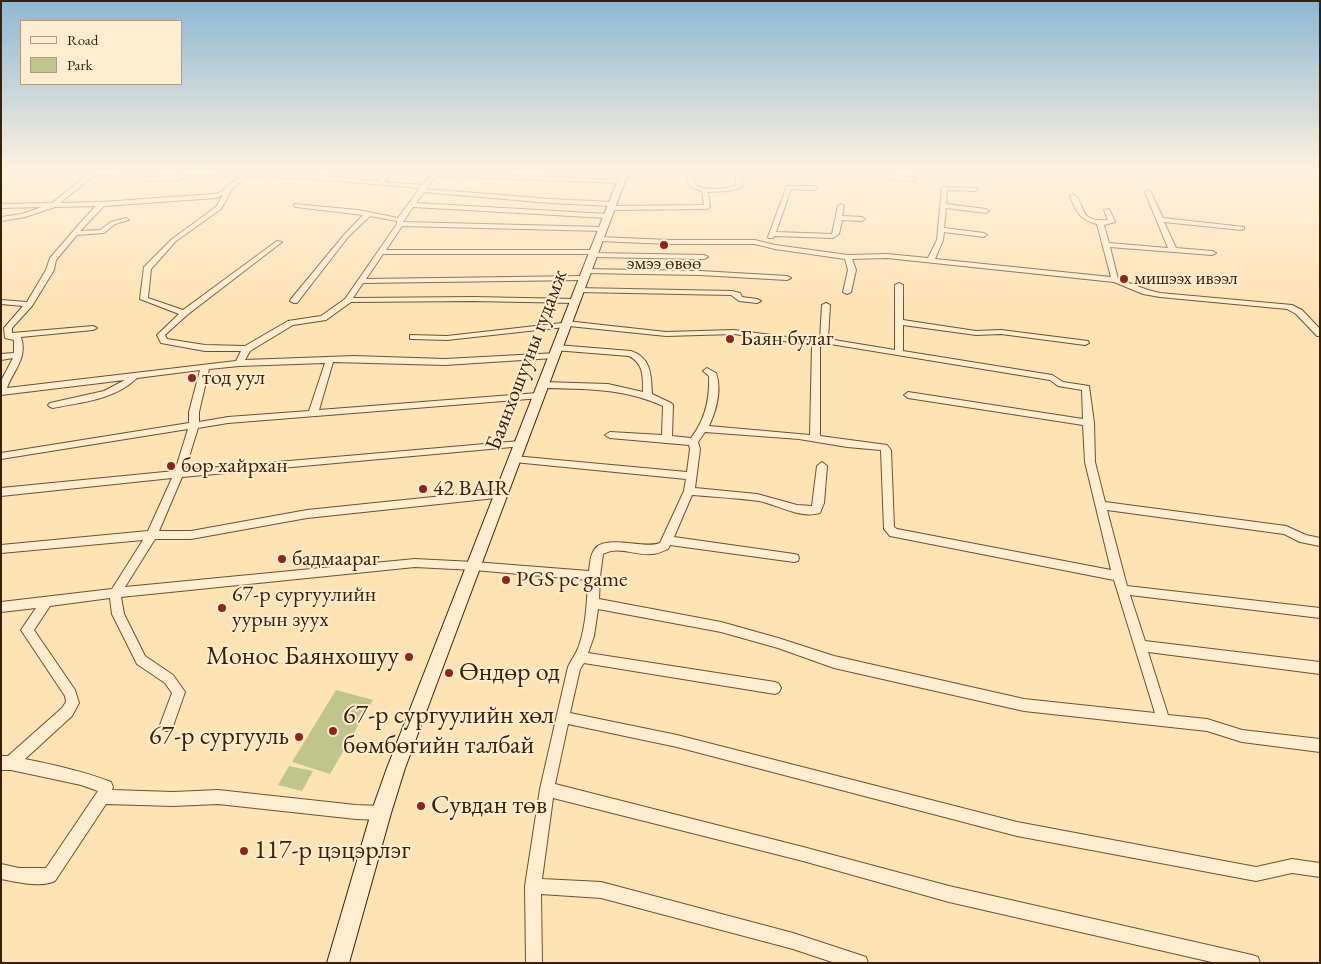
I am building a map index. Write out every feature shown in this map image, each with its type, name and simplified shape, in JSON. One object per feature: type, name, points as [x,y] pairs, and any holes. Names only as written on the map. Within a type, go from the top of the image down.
[{"type":"main road","name":"Баянхошууны гудамж","points":[[338,963],[381,813],[607,216]]},
{"type":"street","points":[[1,219],[23,216]]},
{"type":"street","points":[[4,336],[8,328],[29,304],[50,270],[53,260],[91,216]]},
{"type":"street","points":[[184,313],[144,299],[146,269],[174,240],[208,216]]},
{"type":"street","points":[[294,301],[346,236],[366,216]]},
{"type":"street","points":[[376,216],[400,222],[600,234],[669,242],[743,242],[848,257],[887,256],[1115,280],[1146,292],[1160,295],[1289,307],[1299,312],[1320,334]]},
{"type":"street","points":[[239,363],[247,349],[291,323],[323,318],[349,300],[404,216]]},
{"type":"street","points":[[766,244],[773,234],[779,216]]},
{"type":"street","points":[[931,260],[940,240],[942,216]]},
{"type":"street","points":[[1082,216],[1100,223],[1112,222],[1109,216]]},
{"type":"street","points":[[1158,216],[1173,250]]},
{"type":"street","points":[[773,234],[833,236],[836,234],[838,218],[862,219]]},
{"type":"street","points":[[75,233],[102,232],[113,223],[126,220]]},
{"type":"street","points":[[1160,220],[1242,228]]},
{"type":"street","points":[[1100,223],[1115,280]]},
{"type":"street","points":[[941,230],[984,235]]},
{"type":"street","points":[[247,349],[205,348],[164,341],[161,335],[184,313],[279,242]]},
{"type":"street","points":[[1107,245],[1212,253]]},
{"type":"street","points":[[382,252],[593,253],[704,257]]},
{"type":"street","points":[[847,292],[852,270],[848,257]]},
{"type":"street","points":[[360,281],[700,273],[787,278]]},
{"type":"street","points":[[899,285],[899,353]]},
{"type":"street","points":[[349,300],[732,293],[737,294],[739,299],[757,301]]},
{"type":"street","points":[[1,302],[29,304]]},
{"type":"street","points":[[815,439],[820,342],[826,305]]},
{"type":"street","points":[[900,322],[976,333],[1002,332],[1085,343]]},
{"type":"street","points":[[413,337],[447,338],[566,324],[666,334],[734,332],[899,353],[1052,378],[1061,384],[1086,388],[1090,462],[1118,576],[1142,646],[1164,721]]},
{"type":"street","points":[[4,336],[93,328]]},
{"type":"street","points":[[4,336],[18,339],[18,355],[16,364],[3,383],[2,392],[239,363],[330,360],[445,362],[556,351],[631,354],[641,357],[645,363],[648,396]]},
{"type":"street","points":[[1,357],[18,355]]},
{"type":"street","points":[[313,413],[330,360]]},
{"type":"street","points":[[167,725],[179,692],[169,679],[142,660],[118,614],[115,593],[152,534],[179,473],[194,426],[194,412],[205,367]]},
{"type":"street","points":[[692,442],[704,429],[709,419],[714,396],[713,375],[707,371]]},
{"type":"street","points":[[53,405],[106,393],[130,381],[135,375]]},
{"type":"street","points":[[1,456],[228,420],[541,390],[608,388],[648,396],[668,405],[667,439]]},
{"type":"street","points":[[908,395],[1089,423]]},
{"type":"street","points":[[704,429],[761,432],[884,447],[886,450],[889,529],[894,533],[1118,576]]},
{"type":"street","points":[[610,435],[692,442]]},
{"type":"street","points":[[534,963],[533,886],[547,789],[574,667],[582,657],[594,603],[594,576],[598,552],[615,545],[651,551],[664,546],[689,491],[694,449],[692,442]]},
{"type":"street","points":[[1,492],[179,473],[520,444]]},
{"type":"street","points":[[514,459],[691,476]]},
{"type":"street","points":[[689,491],[749,496],[807,511],[816,510],[819,503],[822,466]]},
{"type":"street","points":[[1,549],[152,534],[192,534],[306,514],[501,494]]},
{"type":"street","points":[[1102,505],[1286,530],[1304,539],[1320,542]]},
{"type":"street","points":[[668,540],[794,558]]},
{"type":"street","points":[[1,607],[115,593],[415,564],[474,566],[594,576]]},
{"type":"street","points":[[1124,590],[1320,613]]},
{"type":"street","points":[[6,763],[67,712],[73,702],[71,694],[27,630],[46,602]]},
{"type":"street","points":[[594,603],[721,627],[778,643],[834,662],[1024,705],[1206,725],[1242,736],[1320,746]]},
{"type":"street","points":[[1142,646],[1320,668]]},
{"type":"street","points":[[582,657],[775,688]]},
{"type":"street","points":[[562,717],[677,741],[1017,829],[1256,874],[1292,866],[1320,870]]},
{"type":"street","points":[[1,871],[19,875],[50,876],[102,798],[106,787],[81,778],[6,763]]},
{"type":"street","points":[[547,789],[803,854],[949,894],[1252,963]]},
{"type":"street","points":[[102,798],[173,799],[218,797],[381,813]]},
{"type":"street","points":[[533,886],[601,890],[793,941],[860,963]]},
{"type":"green space","name":"67-р сургуулийн хөл бөмбөгийн талбай","points":[[336,690],[373,700],[330,774],[292,762]]},
{"type":"green space","points":[[289,766],[313,771],[302,791],[278,785]]},
{"type":"place","name":"эмээ өвөө","points":[[664,245]]},
{"type":"place","name":"мишээх ивээл","points":[[1124,279]]},
{"type":"place","name":"Баян булаг","points":[[730,339]]},
{"type":"place","name":"тод уул","points":[[192,378]]},
{"type":"place","name":"бор хайрхан","points":[[171,466]]},
{"type":"place","name":"42 BAIR","points":[[423,489]]},
{"type":"place","name":"бадмаараг","points":[[282,559]]},
{"type":"place","name":"PGS pc game","points":[[506,580]]},
{"type":"place","name":"67-р сургуулийн уурын зуух","points":[[222,608]]},
{"type":"place","name":"Монос Баянхошуу","points":[[409,657]]},
{"type":"place","name":"Өндөр од","points":[[449,673]]},
{"type":"place","name":"67-р сургуулийн хөл бөмбөгийн талбай","points":[[333,731]]},
{"type":"place","name":"67-р сургууль","points":[[299,737]]},
{"type":"place","name":"Сувдан төв","points":[[421,806]]},
{"type":"place","name":"117-р цэцэрлэг","points":[[244,851]]}]
